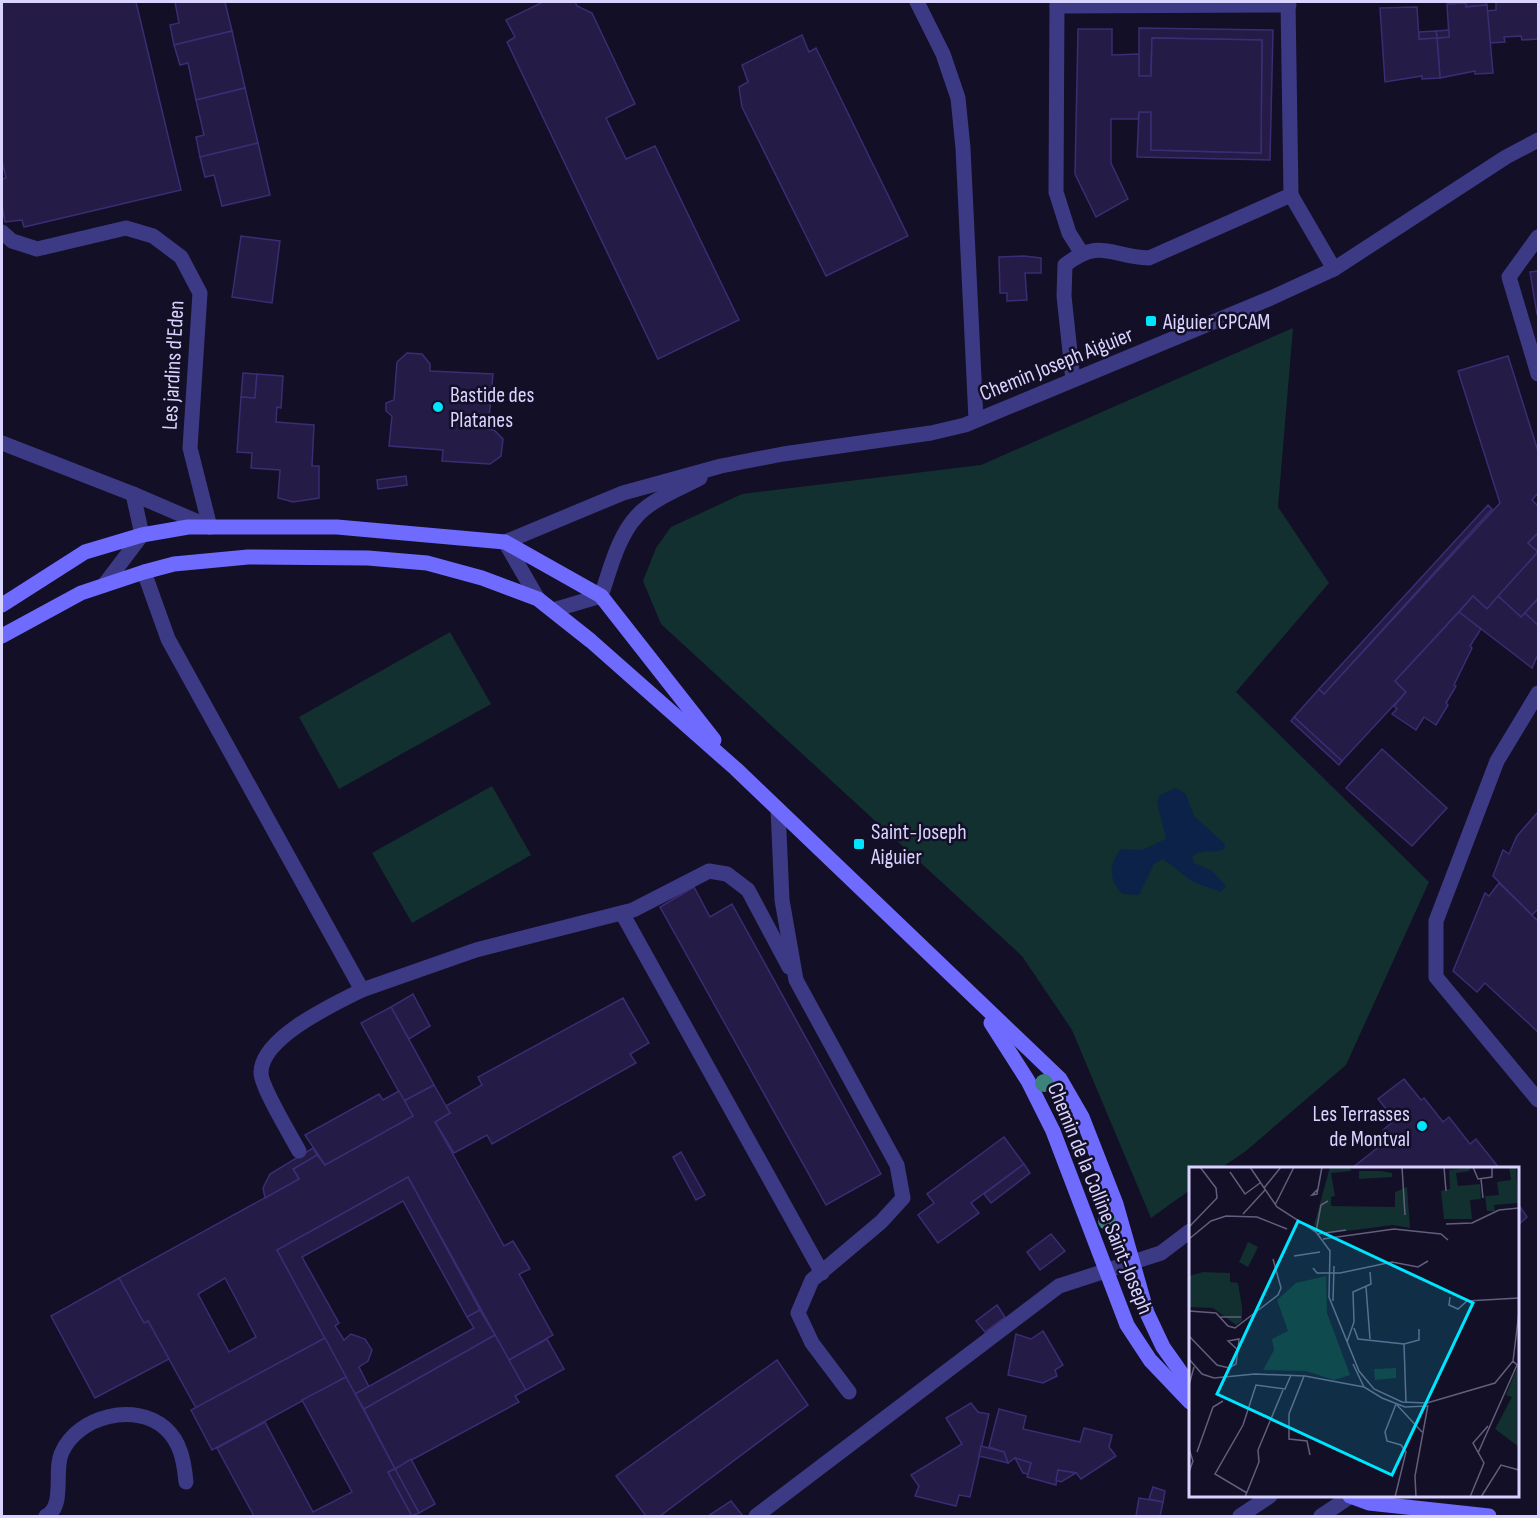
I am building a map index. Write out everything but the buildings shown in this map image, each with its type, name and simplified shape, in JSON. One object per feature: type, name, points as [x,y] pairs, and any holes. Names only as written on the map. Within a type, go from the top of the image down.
[{"type":"street","points":[[917,2],[942,54],[958,98],[963,148],[976,420]]},
{"type":"street","points":[[1081,252],[1069,233],[1056,192],[1057,4],[1288,3],[1292,195],[1334,269]]},
{"type":"street","name":"Chemin Joseph Aiguier","points":[[505,542],[623,492],[721,466],[783,454],[931,433],[976,420],[1271,298],[1334,269],[1506,157],[1539,140]]},
{"type":"street","points":[[1073,380],[1064,296],[1065,265],[1081,252],[1106,248],[1131,258],[1149,258],[1292,195]]},
{"type":"street","name":"Les jardins d'Eden","points":[[2,232],[12,241],[37,249],[126,228],[153,236],[181,257],[200,294],[190,448],[210,527]]},
{"type":"street","points":[[1539,237],[1509,277],[1539,374]]},
{"type":"street","points":[[2,443],[210,527]]},
{"type":"street","name":"Chemin Joseph Aiguier","points":[[602,596],[617,552],[636,516],[656,502],[721,466]]},
{"type":"street","points":[[105,585],[142,536],[133,494]]},
{"type":"street","name":"Chemin de la Colline Saint-Joseph","points":[[2,605],[85,552],[142,536],[188,527],[337,526],[505,542],[602,596],[736,769]]},
{"type":"street","points":[[505,542],[538,599]]},
{"type":"street","name":"Chemin de la Colline Saint-Joseph","points":[[2,636],[81,593],[144,572],[174,564],[248,557],[368,558],[427,563],[482,578],[538,599],[736,769],[1060,1079],[1082,1117],[1116,1204],[1147,1313],[1163,1347],[1189,1382]]},
{"type":"street","points":[[144,572],[168,639],[362,990]]},
{"type":"street","points":[[553,610],[602,596]]},
{"type":"street","points":[[1539,693],[1497,761],[1436,921],[1436,977],[1539,1100]]},
{"type":"street","points":[[778,809],[782,900],[796,980]]},
{"type":"street","points":[[299,1151],[265,1087],[261,1072],[270,1050],[289,1032],[321,1010],[362,990],[476,950],[622,913],[709,871],[727,874],[748,890],[897,1165],[903,1198],[881,1222],[812,1280],[798,1313],[812,1343],[849,1392]]},
{"type":"street","points":[[622,913],[822,1272]]},
{"type":"street","name":"Chemin de la Colline Saint-Joseph","points":[[978,1003],[1028,1081],[1053,1131],[1087,1216],[1126,1325],[1150,1360],[1189,1400]]},
{"type":"street","points":[[756,1516],[1059,1287],[1161,1254],[1189,1233]]},
{"type":"street","points":[[46,1516],[51,1514],[57,1501],[57,1466],[68,1441],[89,1423],[118,1415],[143,1414],[164,1427],[175,1438],[183,1458],[186,1482]]},
{"type":"street","points":[[1240,1516],[1268,1497]]},
{"type":"street","points":[[1322,1516],[1350,1497]]},
{"type":"street","points":[[1352,1497],[1371,1510],[1489,1516]]},
{"type":"green space","points":[[1293,328],[1278,507],[1329,583],[1236,692],[1429,882],[1346,1065],[1246,1151],[1222,1167],[1189,1167],[1189,1191],[1151,1218],[1072,1030],[1022,956],[661,624],[643,581],[656,548],[671,527],[742,494],[981,465]]},
{"type":"green space","points":[[450,632],[491,704],[339,789],[299,717]]},
{"type":"green space","points":[[492,786],[531,855],[412,923],[372,853]]},
{"type":"water","points":[[1176,788],[1186,794],[1194,816],[1225,844],[1224,849],[1220,851],[1200,852],[1192,857],[1194,863],[1212,871],[1226,886],[1221,892],[1193,882],[1163,859],[1154,864],[1139,895],[1122,894],[1115,883],[1112,872],[1117,855],[1121,849],[1142,850],[1166,839],[1157,802],[1160,795]]},
{"type":"place","name":"Aiguier CPCAM","points":[[1151,321]]},
{"type":"place","name":"Bastide des Platanes","points":[[438,407]]},
{"type":"place","name":"Saint-Joseph Aiguier","points":[[859,844]]},
{"type":"place","name":"Les Terrasses de Montval","points":[[1422,1126]]}]
